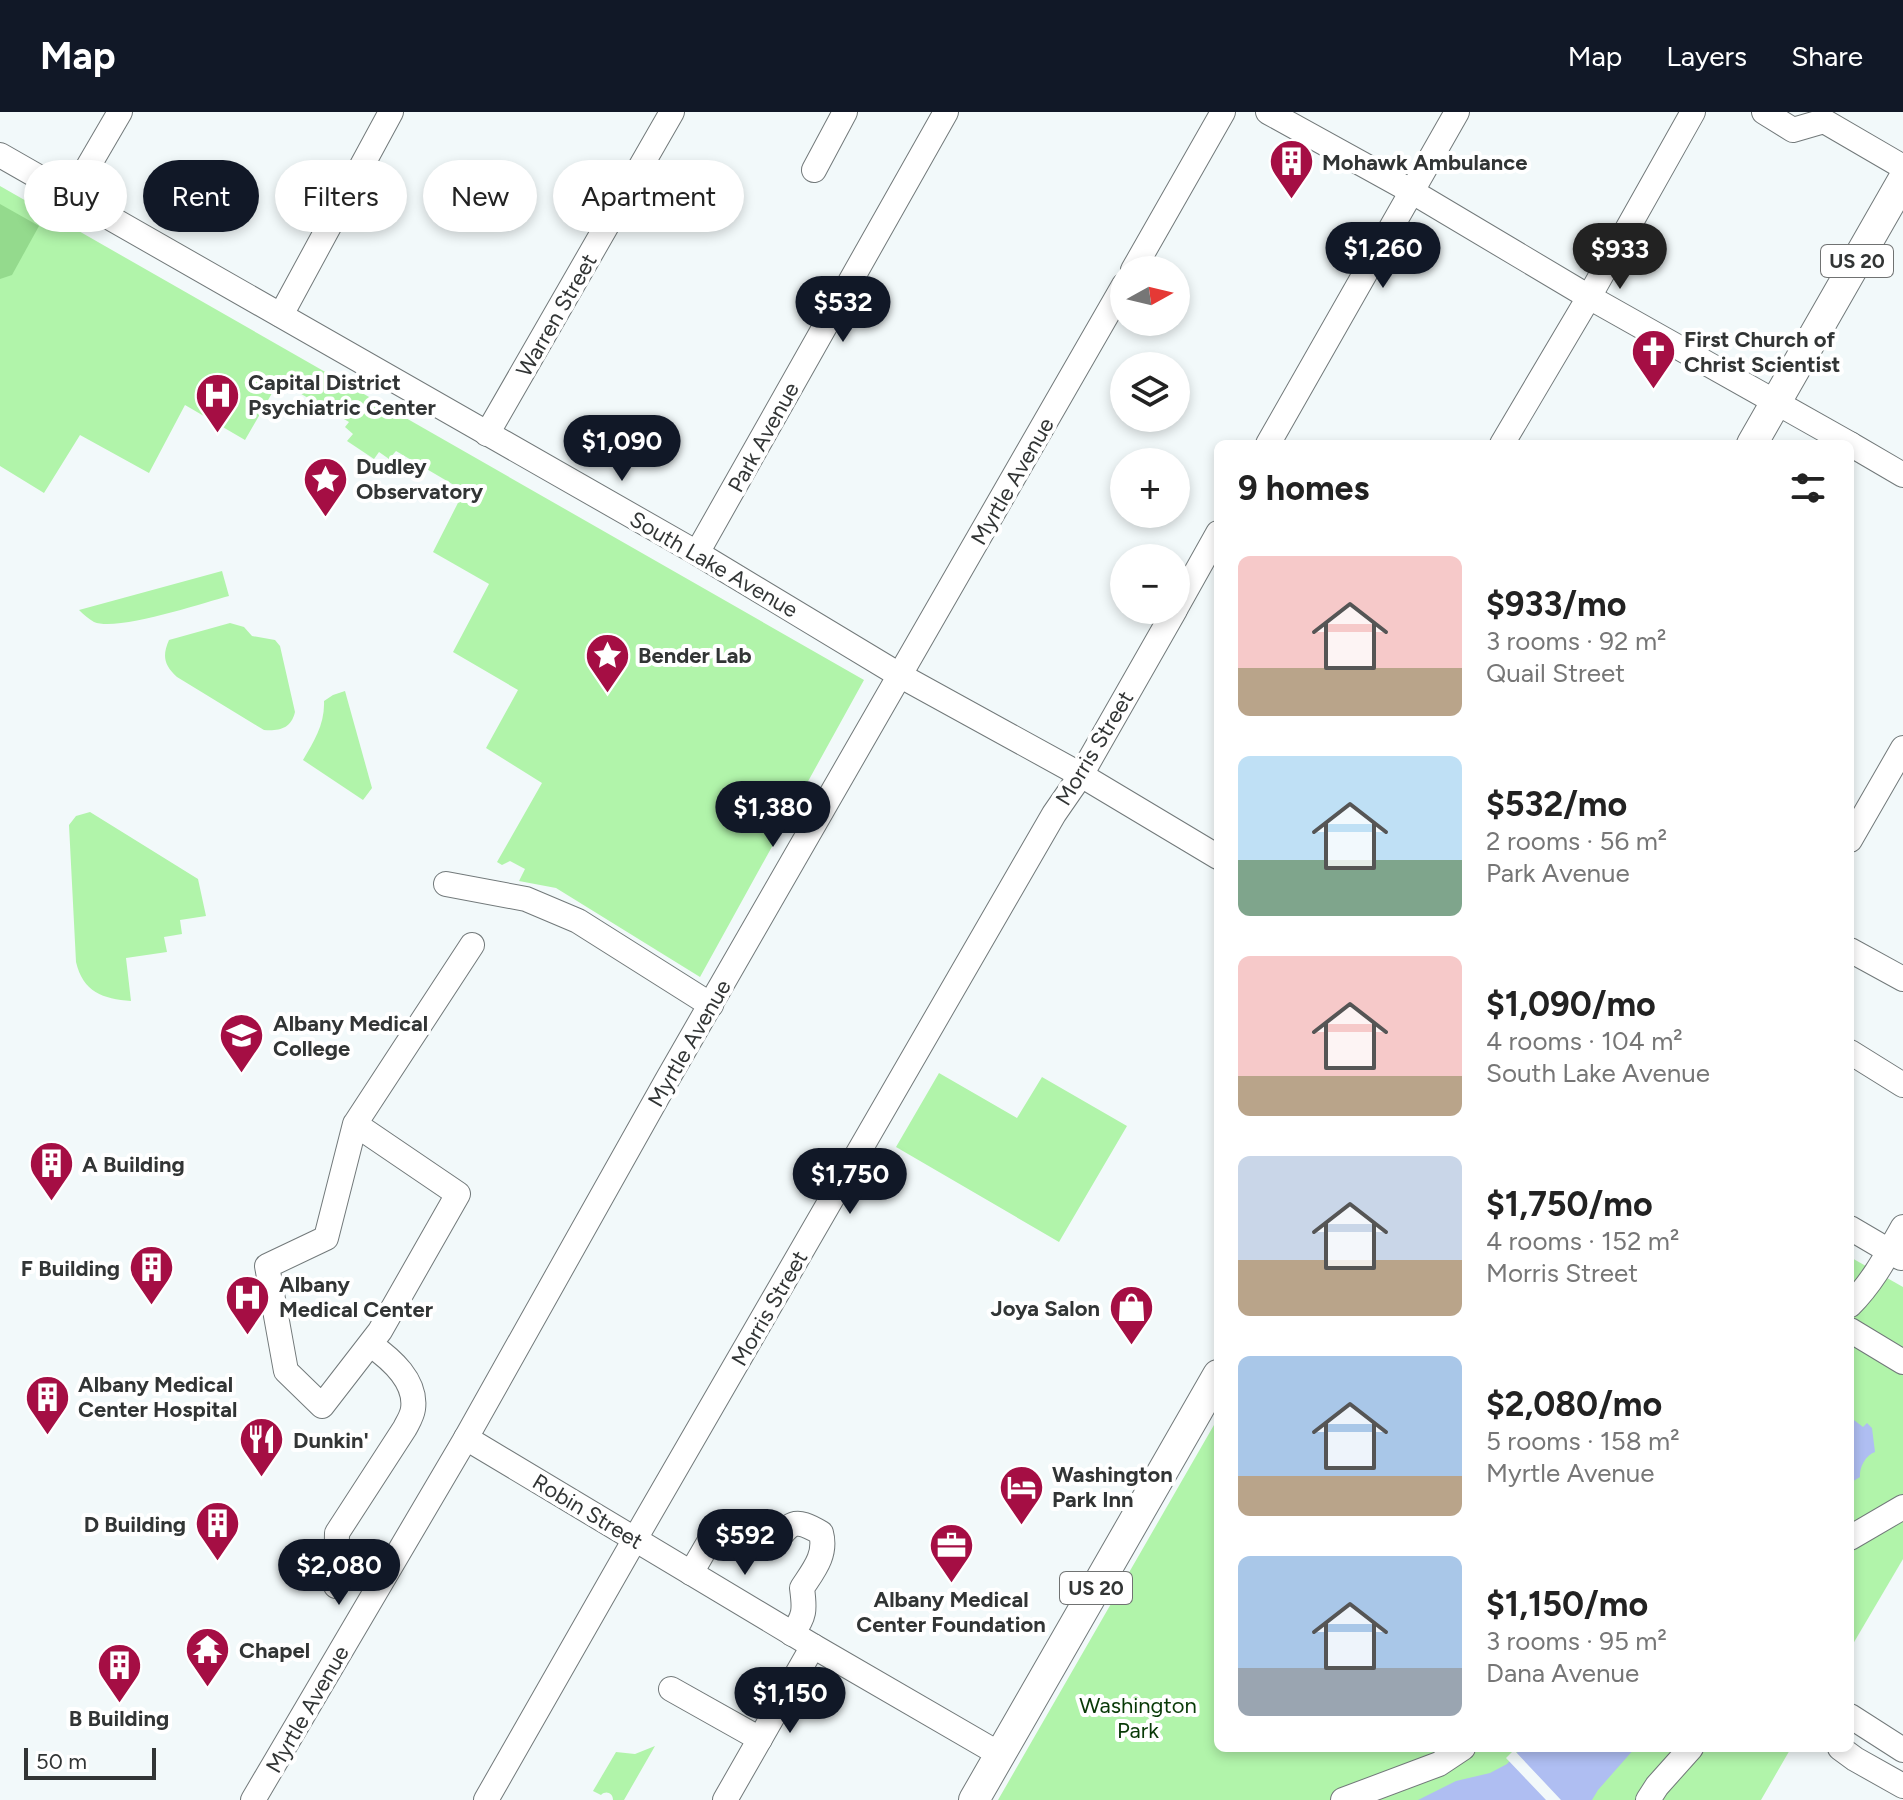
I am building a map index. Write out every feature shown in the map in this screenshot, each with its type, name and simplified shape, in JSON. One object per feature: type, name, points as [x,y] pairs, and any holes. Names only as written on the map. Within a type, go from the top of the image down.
[{"type":"main road","name":"US 20","points":[[1754,440],[1903,180]]},
{"type":"main road","name":"US 20","points":[[974,1800],[1214,1382]]},
{"type":"street","points":[[92,160],[120,112]]},
{"type":"street","points":[[281,315],[391,112]]},
{"type":"street","name":"Warren Street","points":[[487,434],[672,112]]},
{"type":"street","points":[[814,170],[845,112]]},
{"type":"street","name":"Park Avenue","points":[[697,553],[946,112]]},
{"type":"street","points":[[1141,256],[1223,112]]},
{"type":"street","points":[[1268,112],[1843,440]]},
{"type":"street","points":[[1270,440],[1457,112]]},
{"type":"street","points":[[1504,440],[1693,112]]},
{"type":"street","points":[[1764,112],[1793,130],[1824,121],[1903,167]]},
{"type":"street","name":"South Lake Avenue","points":[[0,155],[24,169]]},
{"type":"street","name":"South Lake Avenue","points":[[127,228],[697,553],[901,676],[1081,775],[1214,855]]},
{"type":"street","name":"Myrtle Avenue","points":[[253,1800],[466,1438],[1110,310]]},
{"type":"street","points":[[1854,446],[1903,475]]},
{"type":"street","name":"Morris Street","points":[[1190,582],[1214,540]]},
{"type":"street","name":"Morris Street","points":[[486,1800],[1167,624]]},
{"type":"street","points":[[1854,833],[1903,748]]},
{"type":"street","points":[[446,884],[526,899],[578,921],[711,1005]]},
{"type":"street","points":[[355,1124],[458,1194],[380,1331],[322,1406],[286,1371],[267,1266],[326,1238],[355,1124],[472,945]]},
{"type":"street","points":[[1854,952],[1903,979]]},
{"type":"street","points":[[1854,1054],[1903,1085]]},
{"type":"street","points":[[1854,1301],[1896,1255],[1903,1227]]},
{"type":"street","points":[[1854,1230],[1896,1255]]},
{"type":"street","points":[[1854,1332],[1903,1362]]},
{"type":"street","points":[[336,1586],[337,1533],[413,1411],[413,1396],[405,1378],[390,1359],[371,1345]]},
{"type":"street","name":"Robin Street","points":[[466,1438],[1001,1755]]},
{"type":"street","points":[[1854,1536],[1903,1507]]},
{"type":"street","points":[[691,1573],[709,1542],[721,1532],[742,1535],[762,1548],[773,1546],[787,1526],[796,1522],[821,1533],[824,1545],[820,1557],[802,1588],[805,1607],[803,1640],[760,1739],[725,1800]]},
{"type":"street","points":[[671,1689],[760,1739]]},
{"type":"street","points":[[1854,1719],[1903,1750]]},
{"type":"street","points":[[1854,1747],[1870,1730]]},
{"type":"street","points":[[1343,1800],[1439,1764],[1457,1752]]},
{"type":"street","points":[[1648,1800],[1687,1752]]},
{"type":"street","points":[[1847,1754],[1903,1786]]},
{"type":"green space","points":[[0,186],[24,200],[24,232],[80,232],[864,680],[700,977],[556,888],[519,881],[525,869],[510,861],[502,865],[497,862],[542,783],[486,748],[518,690],[453,652],[489,584],[433,552],[464,491],[396,451],[389,459],[379,452],[374,459],[347,441],[353,434],[345,427],[349,422],[279,381],[245,440],[185,405],[149,473],[80,435],[44,493],[0,466]]},
{"type":"green space","points":[[0,204],[24,218],[24,232],[36,232],[12,275],[0,279]]},
{"type":"green space","points":[[222,571],[229,596],[180,610],[140,620],[105,624],[94,622],[79,610]]},
{"type":"green space","points":[[230,623],[244,627],[252,636],[275,640],[280,646],[295,712],[284,728],[264,730],[177,677],[169,668],[165,651],[169,640]]},
{"type":"green space","points":[[345,691],[372,788],[363,800],[303,760],[321,725],[324,701]]},
{"type":"green space","points":[[90,812],[198,879],[206,916],[180,920],[182,934],[164,937],[167,952],[126,958],[131,1001],[96,992],[84,980],[76,962],[69,825],[76,816]]},
{"type":"green space","points":[[939,1073],[1017,1118],[1042,1077],[1127,1126],[1059,1242],[896,1147]]},
{"type":"green space","points":[[1854,1259],[1903,1287],[1903,1559],[1854,1642]]},
{"type":"green space","name":"Washington Park","points":[[1214,1425],[1214,1752],[1789,1752],[1761,1800],[998,1800]]},
{"type":"green space","points":[[655,1746],[624,1800],[613,1800],[609,1793],[601,1795],[593,1791],[616,1752],[635,1754]]},
{"type":"water","points":[[1854,1420],[1863,1427],[1867,1423],[1872,1428],[1875,1452],[1864,1462],[1860,1477],[1854,1481]]},
{"type":"water","points":[[1518,1752],[1631,1752],[1592,1800],[1418,1800],[1456,1781],[1490,1773],[1507,1764]]},
{"type":"pier","points":[[1516,1752],[1561,1800],[1546,1800],[1506,1758]]},
{"type":"place","name":"Mohawk Ambulance","points":[[1291,201]]},
{"type":"place","name":"First Church of Christ Scientist","points":[[1653,391]]},
{"type":"place","name":"Capital District Psychiatric Center","points":[[217,434]]},
{"type":"place","name":"Dudley Observatory","points":[[325,518]]},
{"type":"place","name":"Bender Lab","points":[[607,694]]},
{"type":"place","name":"Albany Medical College","points":[[242,1075]]},
{"type":"place","name":"A Building","points":[[51,1203]]},
{"type":"place","name":"F Building","points":[[151,1307]]},
{"type":"place","name":"Albany Medical Center","points":[[248,1336]]},
{"type":"place","name":"Joya Salon","points":[[1131,1347]]},
{"type":"place","name":"Albany Medical Center Hospital","points":[[47,1436]]},
{"type":"place","name":"Dunkin'","points":[[262,1479]]},
{"type":"place","name":"Washington Park Inn","points":[[1021,1526]]},
{"type":"place","name":"D Building","points":[[217,1563]]},
{"type":"place","name":"Albany Medical Center Foundation","points":[[951,1585]]},
{"type":"place","name":"Chapel","points":[[208,1689]]},
{"type":"place","name":"B Building","points":[[119,1704]]}]
